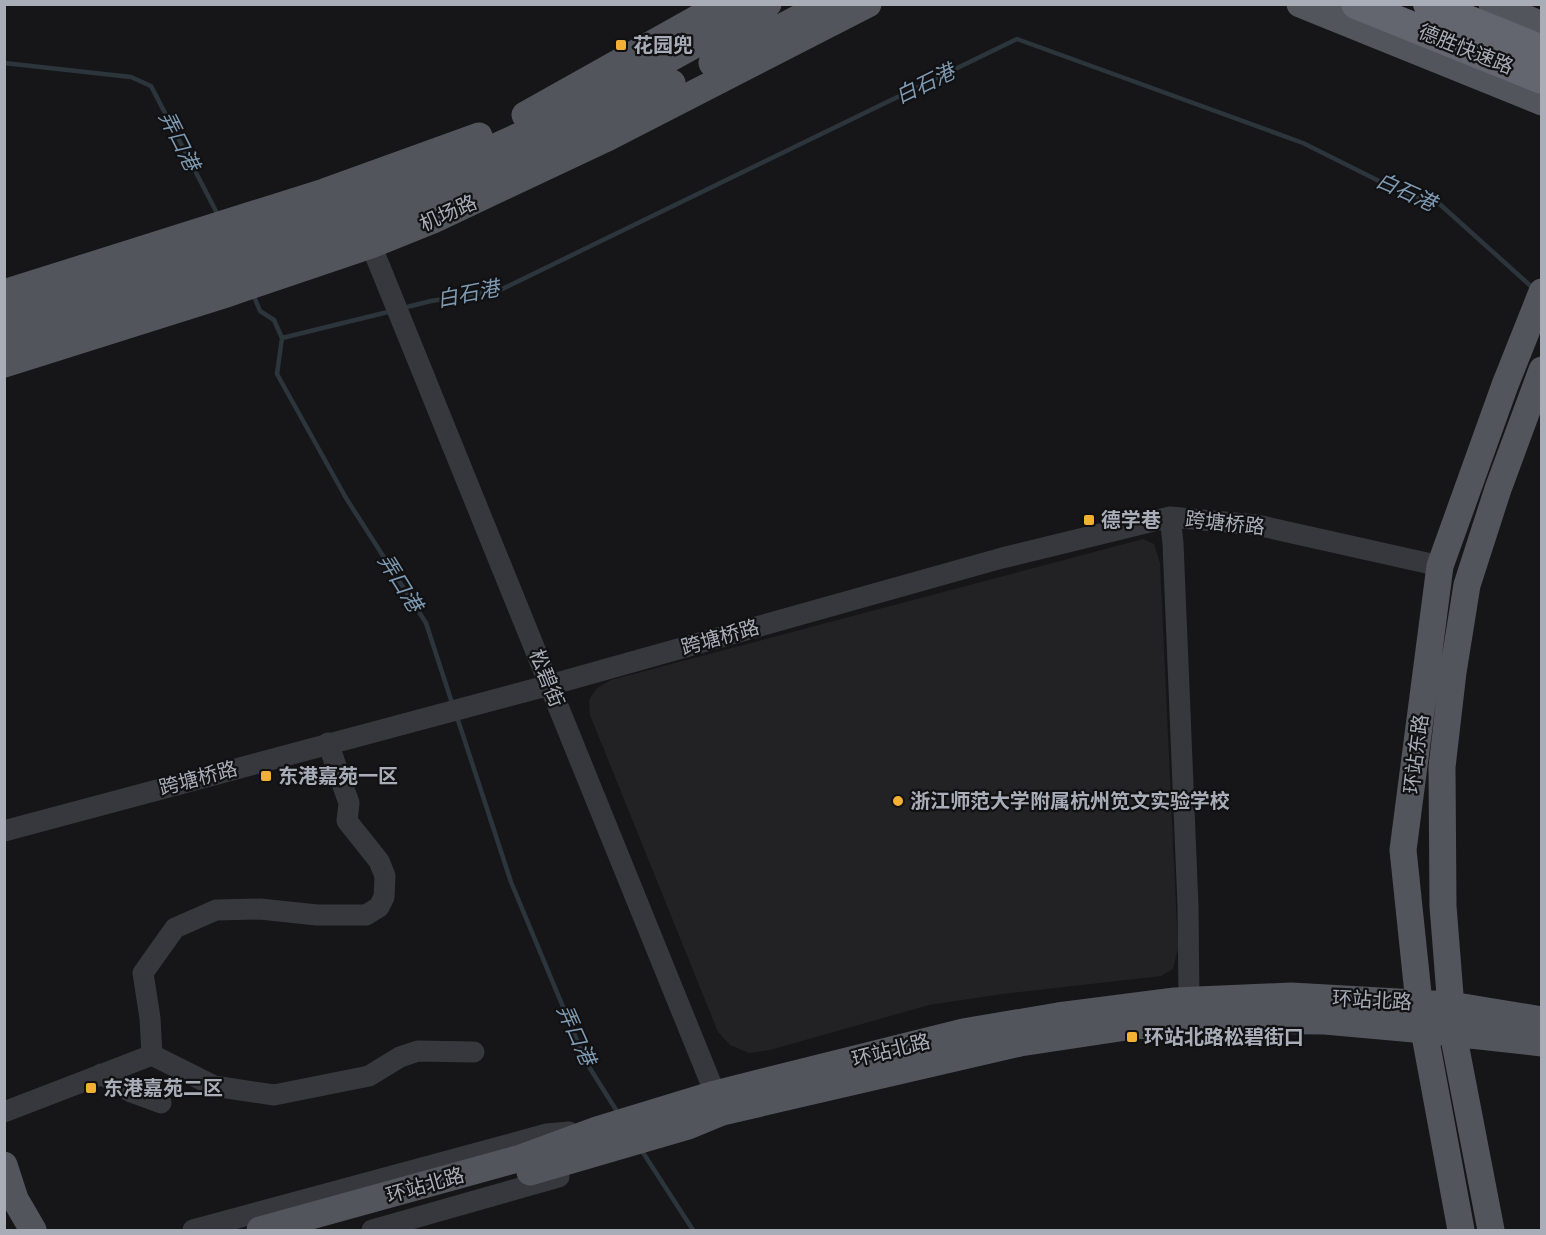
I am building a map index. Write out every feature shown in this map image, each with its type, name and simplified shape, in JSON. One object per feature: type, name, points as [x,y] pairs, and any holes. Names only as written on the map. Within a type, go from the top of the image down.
[{"type":"highway","name":"德胜快速路","points":[[1356,4],[1542,80]]},
{"type":"highway","name":"德胜快速路","points":[[1428,4],[1542,50]]},
{"type":"main road","name":"机场路","points":[[4,341],[210,263],[273,243],[325,202],[542,107],[723,4]]},
{"type":"main road","name":"机场路","points":[[325,202],[363,201],[464,161],[577,110],[768,4]]},
{"type":"main road","name":"机场路","points":[[273,243],[375,256],[434,220],[609,137],[826,4]]},
{"type":"main road","name":"机场路","points":[[14,302],[210,263],[273,243],[358,227],[457,186],[868,4]]},
{"type":"main road","points":[[1300,4],[1542,102]]},
{"type":"main road","points":[[1492,4],[1542,25]]},
{"type":"main road","name":"机场路","points":[[4,364],[210,263]]},
{"type":"main road","name":"环站东路","points":[[1461,1230],[1419,1003],[1403,850],[1440,566],[1516,356],[1542,292]]},
{"type":"main road","name":"环站东路","points":[[1491,1230],[1453,1033],[1443,906],[1442,767],[1453,672],[1467,585],[1498,489],[1540,374]]},
{"type":"main road","name":"环站北路","points":[[318,1230],[719,1103],[963,1032],[1058,1016],[1190,1000],[1291,996],[1451,1005],[1542,1020]]},
{"type":"main road","name":"环站北路","points":[[719,1103],[1020,1043],[1132,1026],[1244,1020],[1325,1021],[1425,1029],[1542,1043]]},
{"type":"main road","name":"环站北路","points":[[260,1230],[521,1158],[604,1139]]},
{"type":"main road","points":[[4,1165],[15,1199],[33,1230]]},
{"type":"street","name":"松碧街","points":[[375,256],[719,1103]]},
{"type":"street","name":"跨塘桥路","points":[[4,831],[550,685],[1002,558],[1170,517],[1257,525],[1440,566]]},
{"type":"street","points":[[1170,517],[1174,555],[1190,1000]]},
{"type":"street","points":[[152,1055],[150,1018],[143,973],[176,928],[216,910],[260,909],[317,915],[366,915],[379,907],[384,897],[385,876],[379,861],[347,820],[350,803],[328,743]]},
{"type":"street","points":[[4,1112],[152,1055],[214,1086],[273,1095],[369,1076],[400,1057],[418,1051],[474,1052]]},
{"type":"street","points":[[102,1074],[131,1092],[161,1103]]},
{"type":"street","points":[[193,1230],[547,1134],[604,1139]]},
{"type":"street","points":[[372,1230],[580,1171],[604,1139]]},
{"type":"shaded area","name":"浙江师范大学附属杭州笕文实验学校","points":[[1143,539],[1154,544],[1160,563],[1178,948],[1173,969],[1161,976],[1002,994],[929,1005],[770,1050],[749,1053],[730,1045],[718,1032],[590,715],[589,700],[597,688],[611,680]]},
{"type":"waterway","name":"白石港","points":[[403,308],[431,301],[498,291],[1017,39],[1303,143],[1409,196],[1434,199],[1533,288]]},
{"type":"waterway","name":"弄口港","points":[[4,63],[131,77],[151,86],[218,215]]},
{"type":"waterway","name":"弄口港","points":[[253,294],[260,311],[274,320],[282,338],[277,374],[346,498],[426,623],[453,706]]},
{"type":"waterway","name":"白石港","points":[[282,338],[392,311]]},
{"type":"waterway","name":"弄口港","points":[[457,717],[511,882],[586,1062],[618,1113]]},
{"type":"waterway","name":"弄口港","points":[[640,1148],[693,1230]]},
{"type":"place","name":"花园兜","points":[[621,45]]},
{"type":"place","name":"德学巷","points":[[1089,520]]},
{"type":"place","name":"东港嘉苑一区","points":[[266,776]]},
{"type":"place","name":"浙江师范大学附属杭州笕文实验学校","points":[[898,801]]},
{"type":"place","name":"环站北路松碧街口","points":[[1132,1037]]},
{"type":"place","name":"东港嘉苑二区","points":[[91,1088]]}]
